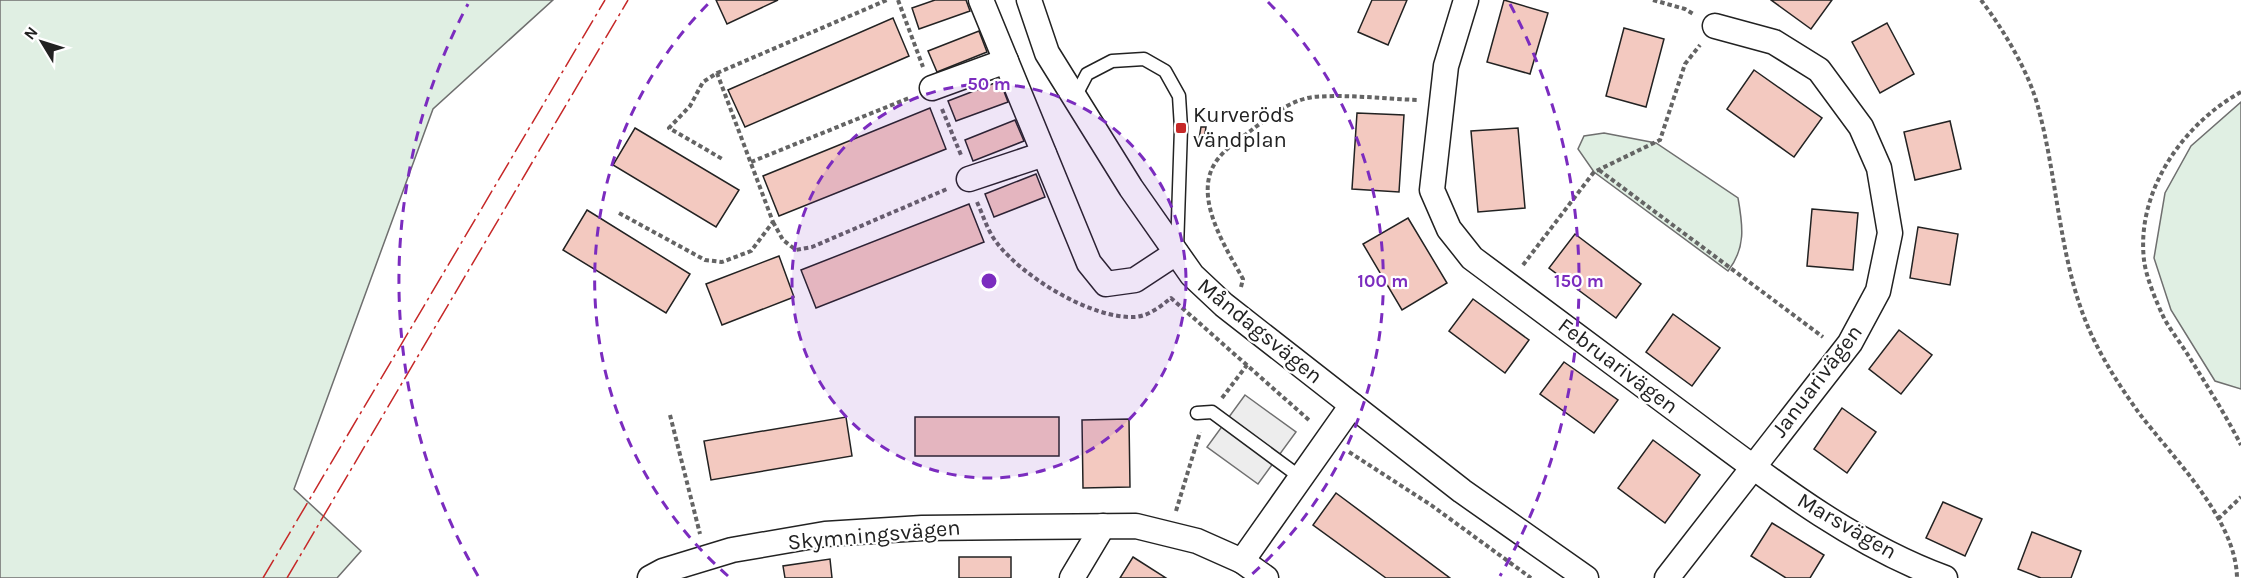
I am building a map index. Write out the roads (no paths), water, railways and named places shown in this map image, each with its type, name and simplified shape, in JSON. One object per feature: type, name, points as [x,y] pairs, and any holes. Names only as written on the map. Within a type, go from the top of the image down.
[{"type":"street","points":[[981,0],[1089,263],[1106,284],[1135,280],[1176,253]]},
{"type":"street","name":"Måndagsvägen","points":[[1029,0],[1047,53],[1131,188],[1192,275],[1224,305],[1462,491],[1586,578]]},
{"type":"street","name":"Februarivägen","points":[[1466,0],[1446,66],[1432,190],[1449,229],[1472,258],[1752,466]]},
{"type":"street","name":"Januarivägen","points":[[1667,578],[1842,353],[1878,291],[1890,233],[1879,168],[1861,127],[1820,70],[1774,42],[1714,26]]},
{"type":"street","points":[[932,88],[1006,61]]},
{"type":"street","points":[[969,179],[1044,154]]},
{"type":"street","points":[[1242,561],[1352,405]]},
{"type":"street","name":"Marsvägen","points":[[1752,466],[1806,505],[1860,537],[1923,570],[1945,578]]},
{"type":"street","points":[[1072,578],[1103,526]]},
{"type":"street","name":"Skymningsvägen","points":[[650,578],[732,550],[825,534],[922,528],[1136,526],[1197,541],[1242,561],[1266,578]]},
{"type":"lane","points":[[1075,98],[1087,74],[1112,61],[1144,59],[1165,71],[1179,96],[1181,128],[1176,253]]},
{"type":"lane","points":[[1197,413],[1212,412],[1300,477]]},
{"type":"place","name":"Kurveröds vändplan","points":[[1181,128]]}]
